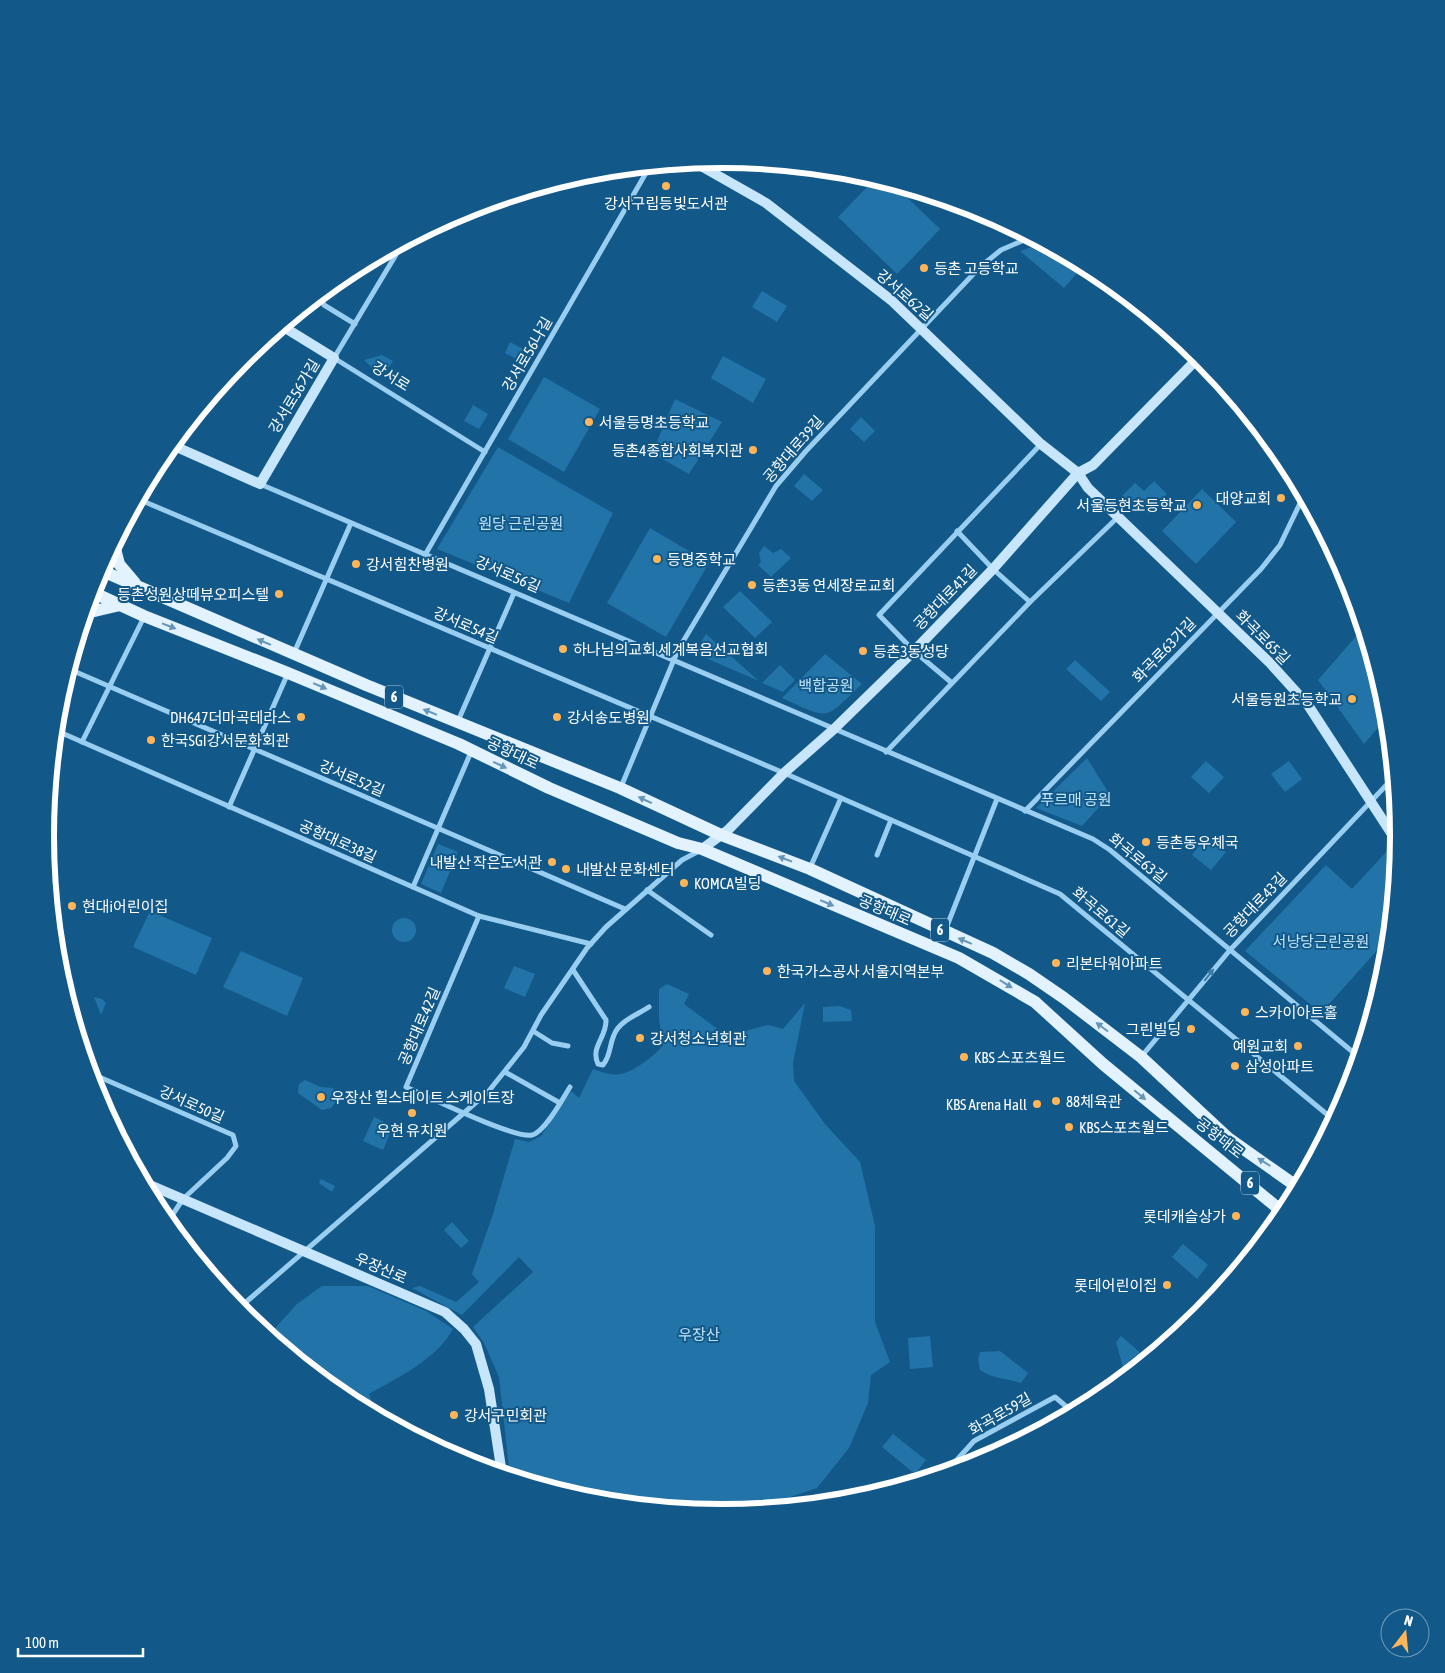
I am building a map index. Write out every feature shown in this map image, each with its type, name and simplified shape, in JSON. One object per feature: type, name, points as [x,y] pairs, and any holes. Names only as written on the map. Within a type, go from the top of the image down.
[{"type":"main road","points":[[117,555],[119,564],[140,588]]},
{"type":"main road","name":"공항대로","points":[[108,574],[293,654],[620,788],[721,835],[810,869],[993,953],[1029,974],[1141,1057],[1228,1138],[1294,1184]]},
{"type":"main road","name":"공항대로","points":[[99,595],[144,616],[459,744],[471,752],[549,788],[678,843],[702,849],[959,958],[1035,1002],[1103,1064],[1279,1209]]},
{"type":"main road","points":[[93,611],[120,605]]},
{"type":"street","name":"강서로62길","points":[[705,168],[766,203],[891,300],[1041,444],[1078,473]]},
{"type":"street","name":"강서로56나길","points":[[425,555],[647,172]]},
{"type":"street","name":"공항대로39길","points":[[620,788],[674,661],[776,486],[806,450],[980,267],[1001,250],[1024,240]]},
{"type":"street","name":"강서로56가길","points":[[260,484],[397,252]]},
{"type":"street","points":[[322,301],[324,306],[354,324]]},
{"type":"street","name":"강서로","points":[[287,329],[485,452]]},
{"type":"street","name":"공항대로41길","points":[[702,849],[728,830],[784,773],[834,729],[914,651],[993,569],[1078,473],[1093,465],[1194,363]]},
{"type":"street","points":[[952,683],[914,651],[879,615],[1041,444]]},
{"type":"street","name":"강서로56길","points":[[178,448],[834,729]]},
{"type":"street","name":"화곡로65길","points":[[1078,473],[1088,488],[1270,663],[1308,706],[1391,833]]},
{"type":"street","name":"강서로54길","points":[[143,501],[784,773]]},
{"type":"street","name":"화곡로63가길","points":[[1025,811],[1261,569],[1280,545],[1301,501]]},
{"type":"street","points":[[886,752],[1030,602],[1118,517]]},
{"type":"street","points":[[293,654],[351,523]]},
{"type":"street","points":[[957,531],[993,569],[1030,602]]},
{"type":"street","points":[[457,722],[514,593]]},
{"type":"street","points":[[82,742],[144,616]]},
{"type":"street","name":"강서로52길","points":[[75,672],[625,910]]},
{"type":"street","points":[[229,807],[288,673]]},
{"type":"street","name":"화곡로63길","points":[[834,729],[1093,839],[1110,850],[1355,1054]]},
{"type":"street","name":"공항대로38길","points":[[62,733],[479,916],[591,944]]},
{"type":"street","name":"공항대로","points":[[413,887],[471,752]]},
{"type":"street","name":"화곡로61길","points":[[784,773],[1060,894],[1329,1116]]},
{"type":"street","name":"공항대로43길","points":[[1141,1057],[1230,950],[1389,782]]},
{"type":"street","points":[[810,869],[841,798]]},
{"type":"street","points":[[944,932],[997,799]]},
{"type":"street","points":[[877,855],[892,820]]},
{"type":"street","points":[[244,1303],[488,1092],[506,1072],[591,944],[625,910],[682,860],[702,849]]},
{"type":"street","points":[[647,890],[711,935]]},
{"type":"street","name":"공항대로42길","points":[[479,916],[406,1087],[463,1113],[517,1134],[532,1135],[542,1130],[570,1087]]},
{"type":"street","points":[[573,970],[606,1020],[606,1027],[596,1046],[594,1057],[598,1064],[603,1065],[609,1057],[613,1036],[617,1028],[649,1008]]},
{"type":"street","points":[[532,1031],[552,1043],[568,1046]]},
{"type":"street","points":[[506,1072],[560,1103]]},
{"type":"street","name":"강서로50길","points":[[99,1076],[233,1135],[236,1146],[228,1158],[183,1199]]},
{"type":"street","name":"우장산로","points":[[152,1186],[445,1312],[464,1329],[476,1344],[489,1390],[501,1467]]},
{"type":"street","points":[[172,1216],[183,1199]]},
{"type":"street","name":"화곡로59길","points":[[953,1464],[974,1441],[1055,1397],[1069,1409]]},
{"type":"green space","points":[[869,185],[902,193],[940,229],[897,274],[838,217]]},
{"type":"green space","points":[[1035,246],[1079,271],[1064,288],[1020,251]]},
{"type":"green space","points":[[762,291],[787,306],[777,322],[752,307]]},
{"type":"green space","points":[[510,342],[525,350],[520,361],[505,353]]},
{"type":"green space","points":[[382,355],[393,361],[385,370],[373,369],[364,360]]},
{"type":"green space","points":[[723,356],[766,379],[753,403],[711,378]]},
{"type":"green space","points":[[544,377],[600,409],[564,472],[508,439]]},
{"type":"green space","points":[[675,399],[722,422],[689,474],[652,453]]},
{"type":"green space","points":[[473,405],[488,414],[479,429],[464,421]]},
{"type":"green space","points":[[861,417],[875,431],[864,442],[850,429]]},
{"type":"green space","name":"원당 근린공원","points":[[498,447],[613,513],[569,603],[437,549]]},
{"type":"green space","points":[[804,474],[823,490],[812,501],[794,486]]},
{"type":"green space","points":[[1154,481],[1167,494],[1148,514],[1135,502],[1131,506],[1121,497],[1135,483],[1144,491]]},
{"type":"green space","points":[[1202,489],[1236,522],[1196,564],[1162,531]]},
{"type":"green space","points":[[650,528],[709,563],[666,637],[607,603]]},
{"type":"green space","points":[[764,546],[773,553],[781,549],[791,558],[771,577],[758,565],[761,562],[759,553]]},
{"type":"green space","points":[[740,591],[772,622],[755,638],[723,607]]},
{"type":"green space","points":[[706,634],[759,681],[694,653]]},
{"type":"green space","points":[[1358,634],[1368,663],[1381,724],[1364,744],[1318,680]]},
{"type":"green space","name":"백합공원","points":[[825,654],[862,684],[840,705],[826,713],[810,710],[782,698]]},
{"type":"green space","points":[[1075,660],[1110,692],[1101,701],[1066,669]]},
{"type":"green space","points":[[780,665],[795,680],[783,692],[762,683]]},
{"type":"green space","name":"푸르매 공원","points":[[1087,758],[1110,795],[1082,826],[1036,808]]},
{"type":"green space","points":[[1206,761],[1224,777],[1209,793],[1191,777]]},
{"type":"green space","points":[[1289,761],[1302,779],[1285,792],[1271,774]]},
{"type":"green space","points":[[1206,837],[1226,852],[1211,870],[1192,855]]},
{"type":"green space","points":[[438,844],[458,852],[441,893],[421,884]]},
{"type":"green space","name":"서낭당근린공원","points":[[1388,850],[1391,853],[1390,880],[1388,899],[1385,903],[1388,905],[1382,945],[1321,1013],[1245,951],[1326,865],[1352,889]]},
{"type":"green space","points":[[150,911],[212,938],[196,975],[133,947]]},
{"type":"green space","points":[[404,918],[409,919],[415,925],[415,935],[409,941],[404,942],[399,941],[393,935],[392,930],[393,925],[399,919]]},
{"type":"green space","points":[[241,951],[303,978],[287,1016],[223,987]]},
{"type":"green space","points":[[514,966],[535,974],[525,997],[504,988]]},
{"type":"green space","name":"우장산","points":[[667,984],[689,994],[684,1004],[727,1036],[768,1025],[783,1029],[805,1003],[793,1063],[794,1081],[825,1124],[860,1162],[875,1226],[875,1322],[890,1362],[871,1375],[868,1403],[849,1448],[817,1488],[784,1499],[785,1502],[722,1505],[635,1500],[549,1482],[509,1470],[499,1377],[484,1343],[473,1327],[533,1272],[519,1257],[462,1315],[412,1288],[420,1286],[456,1302],[479,1282],[472,1274],[492,1217],[515,1139],[529,1142],[541,1136],[571,1091],[579,1098],[593,1069],[614,1074],[626,1073],[660,1049],[663,1045],[659,1020],[659,989]]},
{"type":"green space","points":[[94,997],[102,999],[106,1003],[101,1015]]},
{"type":"green space","points":[[839,1006],[851,1010],[852,1021],[823,1022],[823,1007]]},
{"type":"green space","name":"우장산 힐스테이트 스케이트장","points":[[305,1080],[321,1087],[333,1088],[337,1100],[331,1108],[322,1110],[298,1093],[299,1084]]},
{"type":"green space","points":[[374,1117],[393,1126],[383,1150],[363,1141]]},
{"type":"green space","points":[[321,1179],[335,1186],[332,1192],[319,1183]]},
{"type":"green space","points":[[452,1222],[469,1241],[461,1248],[444,1230]]},
{"type":"green space","points":[[1183,1244],[1208,1265],[1197,1279],[1172,1257]]},
{"type":"green space","points":[[322,1286],[368,1286],[426,1311],[453,1329],[446,1340],[416,1367],[369,1394],[374,1407],[315,1367],[273,1331],[297,1304]]},
{"type":"green space","points":[[930,1336],[933,1367],[910,1369],[908,1338]]},
{"type":"green space","points":[[1121,1336],[1143,1355],[1124,1371],[1116,1342]]},
{"type":"green space","points":[[1000,1351],[1028,1373],[1021,1383],[995,1377],[980,1370],[978,1360],[980,1352]]},
{"type":"green space","points":[[893,1434],[926,1460],[915,1474],[882,1447]]},
{"type":"place","name":"강서구립등빛도서관","points":[[666,186]]},
{"type":"place","name":"등촌 고등학교","points":[[924,268]]},
{"type":"place","name":"서울등명초등학교","points":[[589,422]]},
{"type":"place","name":"등촌4종합사회복지관","points":[[753,450]]},
{"type":"place","name":"대양교회","points":[[1281,498]]},
{"type":"place","name":"서울등현초등학교","points":[[1197,505]]},
{"type":"place","name":"등명중학교","points":[[657,559]]},
{"type":"place","name":"강서힘찬병원","points":[[356,564]]},
{"type":"place","name":"등촌3동 연세장로교회","points":[[752,585]]},
{"type":"place","name":"등촌성원상떼뷰오피스텔","points":[[279,594]]},
{"type":"place","name":"하나님의교회 세계복음선교협회","points":[[563,649]]},
{"type":"place","name":"등촌3동성당","points":[[863,651]]},
{"type":"place","name":"서울등원초등학교","points":[[1352,699]]},
{"type":"place","name":"DH647더마곡테라스","points":[[301,717]]},
{"type":"place","name":"강서송도병원","points":[[557,717]]},
{"type":"place","name":"한국SGI강서문화회관","points":[[151,740]]},
{"type":"place","name":"등촌동우체국","points":[[1146,842]]},
{"type":"place","name":"내발산 작은도서관","points":[[552,862]]},
{"type":"place","name":"내발산 문화센터","points":[[566,869]]},
{"type":"place","name":"KOMCA빌딩","points":[[684,883]]},
{"type":"place","name":"현대i어린이집","points":[[72,906]]},
{"type":"place","name":"리본타워아파트","points":[[1056,963]]},
{"type":"place","name":"한국가스공사 서울지역본부","points":[[767,971]]},
{"type":"place","name":"스카이아트홀","points":[[1245,1012]]},
{"type":"place","name":"그린빌딩","points":[[1191,1029]]},
{"type":"place","name":"강서청소년회관","points":[[640,1038]]},
{"type":"place","name":"예원교회","points":[[1298,1046]]},
{"type":"place","name":"KBS 스포츠월드","points":[[964,1057]]},
{"type":"place","name":"삼성아파트","points":[[1235,1066]]},
{"type":"place","name":"우장산 힐스테이트 스케이트장","points":[[321,1097]]},
{"type":"place","name":"88체육관","points":[[1056,1101]]},
{"type":"place","name":"KBS Arena Hall","points":[[1037,1104]]},
{"type":"place","name":"우현 유치원","points":[[412,1113]]},
{"type":"place","name":"KBS스포츠월드","points":[[1069,1127]]},
{"type":"place","name":"롯데캐슬상가","points":[[1236,1216]]},
{"type":"place","name":"롯데어린이집","points":[[1167,1285]]},
{"type":"place","name":"강서구민회관","points":[[454,1415]]}]
